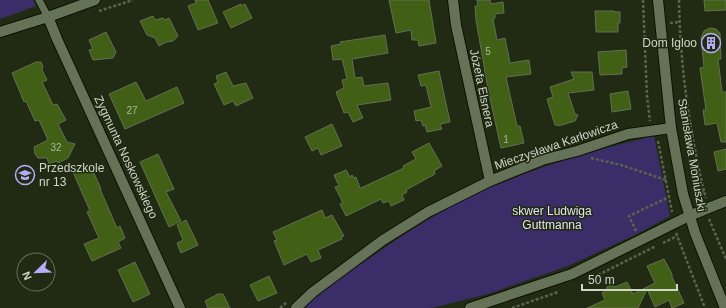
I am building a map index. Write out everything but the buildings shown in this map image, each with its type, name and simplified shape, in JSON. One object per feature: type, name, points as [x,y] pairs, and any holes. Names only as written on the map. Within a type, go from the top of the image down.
[{"type":"street","points":[[0,32],[96,0]]},
{"type":"street","name":"Józefa Elsnera","points":[[453,0],[456,25],[490,181]]},
{"type":"street","name":"Stanisława Moniuszki","points":[[658,0],[671,128],[683,194],[699,245],[725,308]]},
{"type":"street","name":"Zygmunta Noskowskiego","points":[[48,17],[180,308]]},
{"type":"street","name":"Mieczysława Karłowicza","points":[[296,308],[313,292],[383,240],[428,212],[490,181],[542,160],[577,151],[628,134],[671,128]]},
{"type":"street","points":[[470,308],[572,274],[689,216],[726,202]]},
{"type":"lane","points":[[39,0],[48,17]]},
{"type":"path","points":[[643,0],[647,96],[650,121],[659,143],[673,214]]},
{"type":"path","points":[[679,0],[679,22],[685,93],[706,200]]},
{"type":"path","points":[[577,151],[586,158],[621,165],[666,180]]},
{"type":"path","points":[[696,194],[704,191]]},
{"type":"path","points":[[640,241],[629,216],[669,197]]},
{"type":"path","points":[[708,216],[726,259]]},
{"type":"path","points":[[676,232],[705,308]]},
{"type":"green space","points":[[0,0],[33,0],[36,6],[0,19]]},
{"type":"green space","name":"skwer Ludwiga Guttmanna","points":[[654,136],[670,216],[635,235],[568,266],[488,294],[431,308],[305,308],[330,285],[439,213],[465,199],[543,167],[587,153]]},
{"type":"place","name":"Dom Igloo","points":[[711,43]]},
{"type":"place","name":"Przedszkole nr 13","points":[[25,175]]}]
